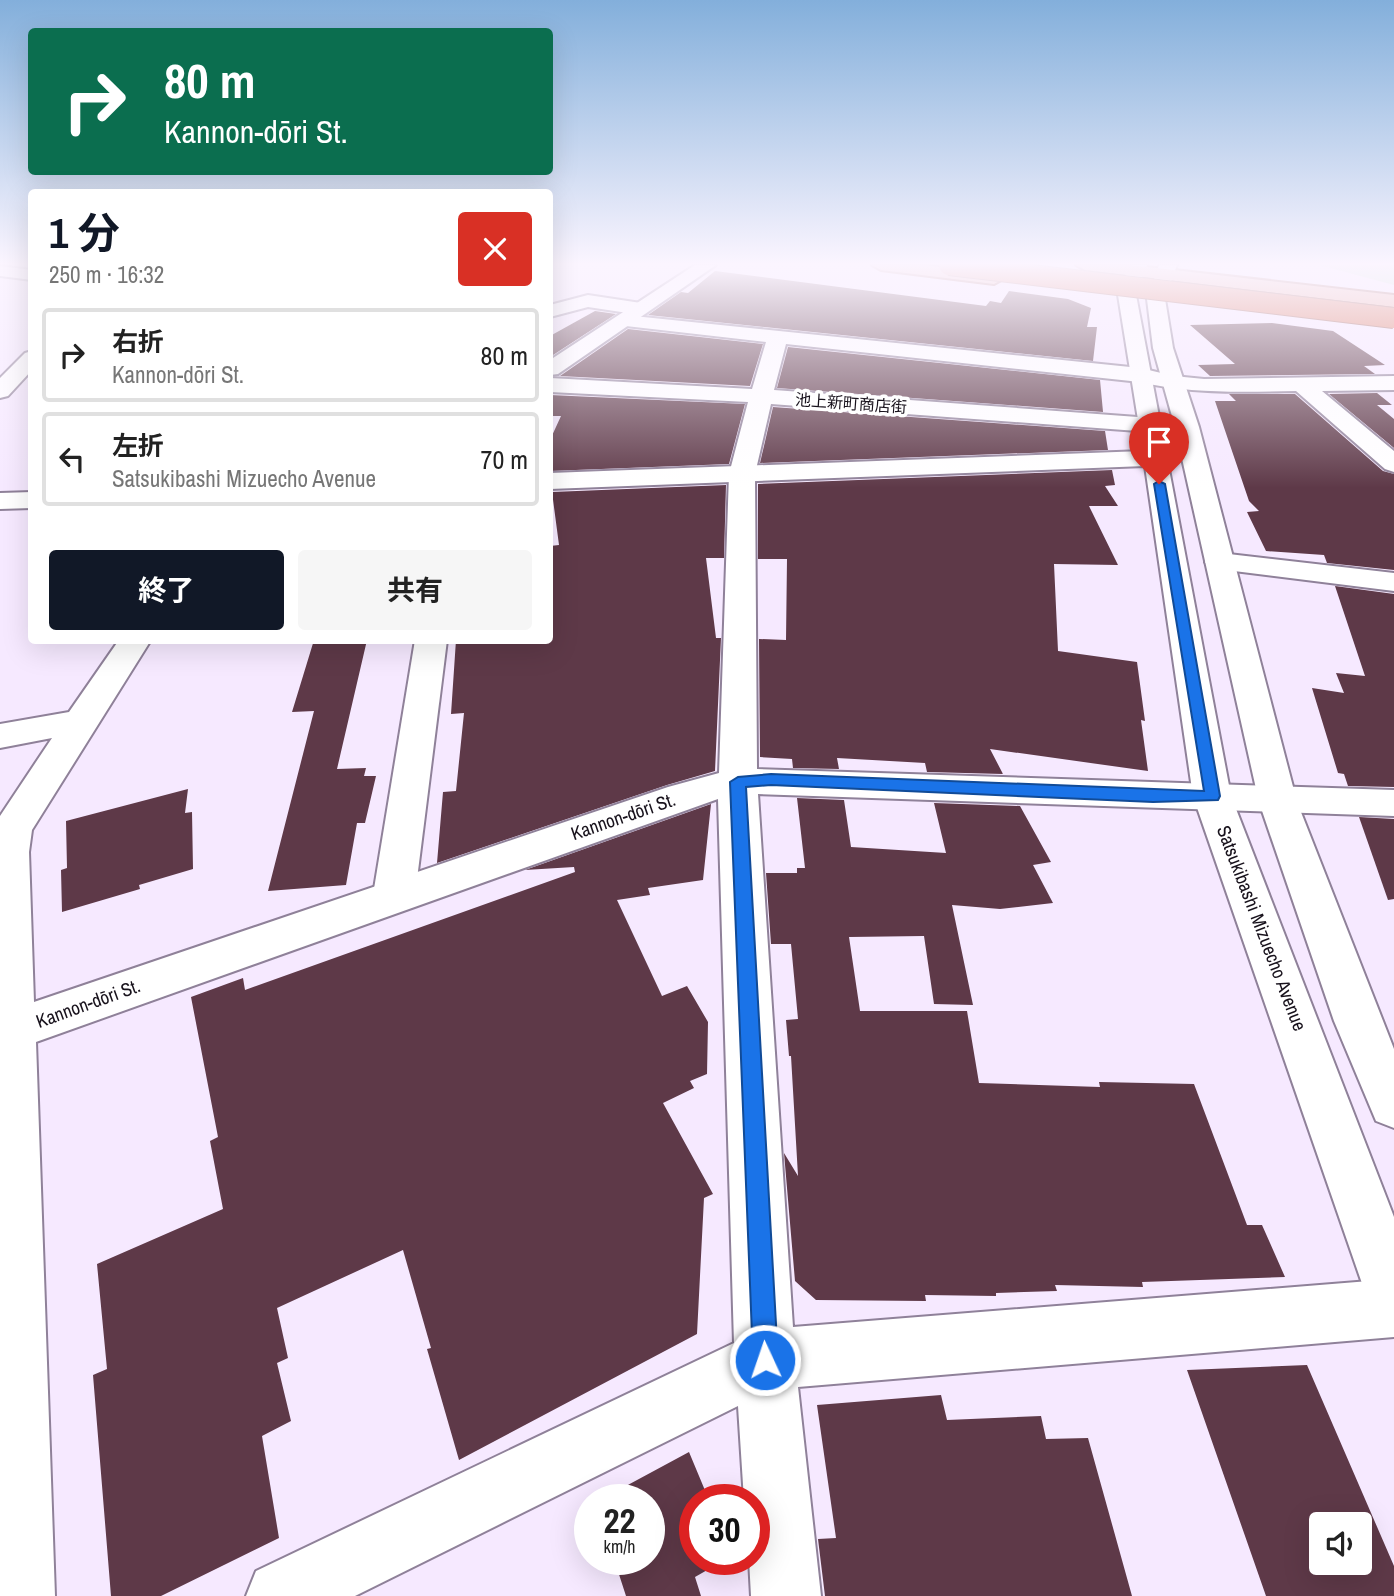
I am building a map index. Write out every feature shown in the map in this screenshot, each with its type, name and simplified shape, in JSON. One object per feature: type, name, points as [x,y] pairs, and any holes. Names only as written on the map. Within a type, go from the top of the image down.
[{"type":"street","points":[[553,367],[595,339]]},
{"type":"street","points":[[777,339],[741,474],[738,782],[765,1360],[786,1596]]},
{"type":"street","points":[[802,339],[1140,375],[1174,383],[1204,386],[1394,383]]},
{"type":"street","name":"Satsukibashi Mizuecho Avenue","points":[[1134,339],[1151,425],[1212,796],[1394,1292]]},
{"type":"street","points":[[1162,339],[1220,562],[1278,802],[1359,1021],[1394,1105]]},
{"type":"street","points":[[0,358],[28,359]]},
{"type":"street","points":[[0,391],[28,361]]},
{"type":"street","name":"池上新町商店街","points":[[553,384],[1151,425]]},
{"type":"street","points":[[1302,385],[1394,464]]},
{"type":"street","points":[[553,481],[1155,458]]},
{"type":"street","points":[[0,501],[28,500]]},
{"type":"street","points":[[1220,562],[1394,582]]},
{"type":"street","points":[[20,1596],[6,1032],[9,852],[12,830],[132,644]]},
{"type":"street","points":[[394,895],[430,644]]},
{"type":"street","points":[[0,736],[83,721]]},
{"type":"street","name":"Kannon-dōri St.","points":[[6,1032],[682,796],[738,782],[771,780],[1153,796],[1212,796],[1278,802],[1394,803]]},
{"type":"street","points":[[281,1596],[765,1360],[1394,1308]]},
{"type":"building","points":[[553,339],[577,339],[553,355]]},
{"type":"building","points":[[613,339],[722,339],[763,344],[750,386],[560,376]]},
{"type":"building","points":[[885,339],[1096,339],[1093,361]]},
{"type":"building","points":[[1207,339],[1346,339],[1385,365],[1364,366],[1375,374],[1210,376],[1198,365],[1235,364]]},
{"type":"building","points":[[788,347],[1100,380],[1103,412],[777,388]]},
{"type":"building","points":[[1377,393],[1392,405],[1377,405],[1394,419],[1394,448],[1329,394]]},
{"type":"building","points":[[1229,394],[1295,394],[1383,471],[1394,474],[1394,570],[1327,563],[1324,555],[1266,551],[1247,512],[1259,511],[1249,501],[1215,401],[1236,401]]},
{"type":"building","points":[[553,395],[745,404],[729,464],[553,471],[553,433],[561,416],[553,416]]},
{"type":"building","points":[[773,407],[1105,431],[1108,450],[760,463]]},
{"type":"building","points":[[1112,470],[1115,485],[1105,486],[1118,506],[1089,506],[1118,565],[1054,564],[1058,651],[1137,662],[1148,771],[990,749],[1003,774],[927,772],[925,763],[837,758],[839,769],[793,768],[792,759],[760,757],[759,639],[786,640],[787,559],[758,559],[758,484]]},
{"type":"building","points":[[726,485],[724,558],[706,558],[716,638],[721,638],[715,771],[437,863],[443,792],[456,791],[464,713],[451,714],[456,644],[553,644],[553,546],[559,545],[553,492]]},
{"type":"building","points":[[1335,586],[1394,594],[1394,787],[1348,786],[1344,774],[1338,773],[1312,688],[1344,693],[1336,673],[1365,676]]},
{"type":"building","points":[[313,644],[366,644],[337,769],[366,768],[364,776],[376,776],[365,823],[357,823],[346,885],[268,891],[314,711],[292,712]]},
{"type":"building","points":[[188,789],[185,813],[192,812],[193,869],[139,885],[140,889],[62,912],[61,870],[67,868],[66,821]]},
{"type":"building","points":[[797,798],[844,800],[851,847],[946,853],[934,803],[1020,806],[1051,862],[1033,865],[1053,903],[1000,909],[952,905],[973,1005],[934,1004],[924,936],[849,937],[860,1011],[967,1011],[979,1083],[1100,1087],[1099,1082],[1194,1084],[1247,1225],[1262,1225],[1285,1277],[1142,1282],[1143,1287],[1055,1285],[1057,1291],[996,1293],[996,1296],[925,1295],[926,1301],[816,1300],[795,1281],[784,1153],[798,1176],[791,1056],[786,1020],[798,1019],[791,944],[771,944],[766,873],[797,873],[797,868],[805,868]]},
{"type":"building","points":[[711,804],[703,880],[648,888],[650,895],[617,900],[662,996],[687,986],[708,1022],[707,1074],[690,1081],[694,1088],[663,1103],[713,1194],[704,1198],[697,1334],[459,1460],[427,1349],[431,1348],[403,1250],[277,1308],[288,1358],[277,1363],[291,1421],[262,1436],[279,1538],[161,1596],[111,1596],[93,1375],[107,1369],[97,1264],[223,1209],[210,1141],[218,1137],[191,997],[243,978],[245,990],[575,872],[574,867],[525,870]]},
{"type":"building","points":[[1359,817],[1394,819],[1394,899],[1388,900]]},
{"type":"building","points":[[1307,1365],[1371,1512],[1309,1512],[1309,1575],[1372,1575],[1372,1515],[1394,1566],[1394,1596],[1266,1596],[1187,1370]]},
{"type":"building","points":[[941,1395],[947,1420],[1041,1416],[1046,1439],[1088,1438],[1132,1596],[825,1596],[818,1539],[836,1538],[817,1405]]},
{"type":"building","points":[[689,1452],[702,1484],[679,1484],[679,1575],[698,1575],[695,1577],[701,1596],[626,1596],[619,1575],[665,1575],[665,1484],[630,1484]]},
{"type":"route","points":[[765,1360],[738,782],[771,780],[1153,796],[1212,796],[1159,484]]}]
